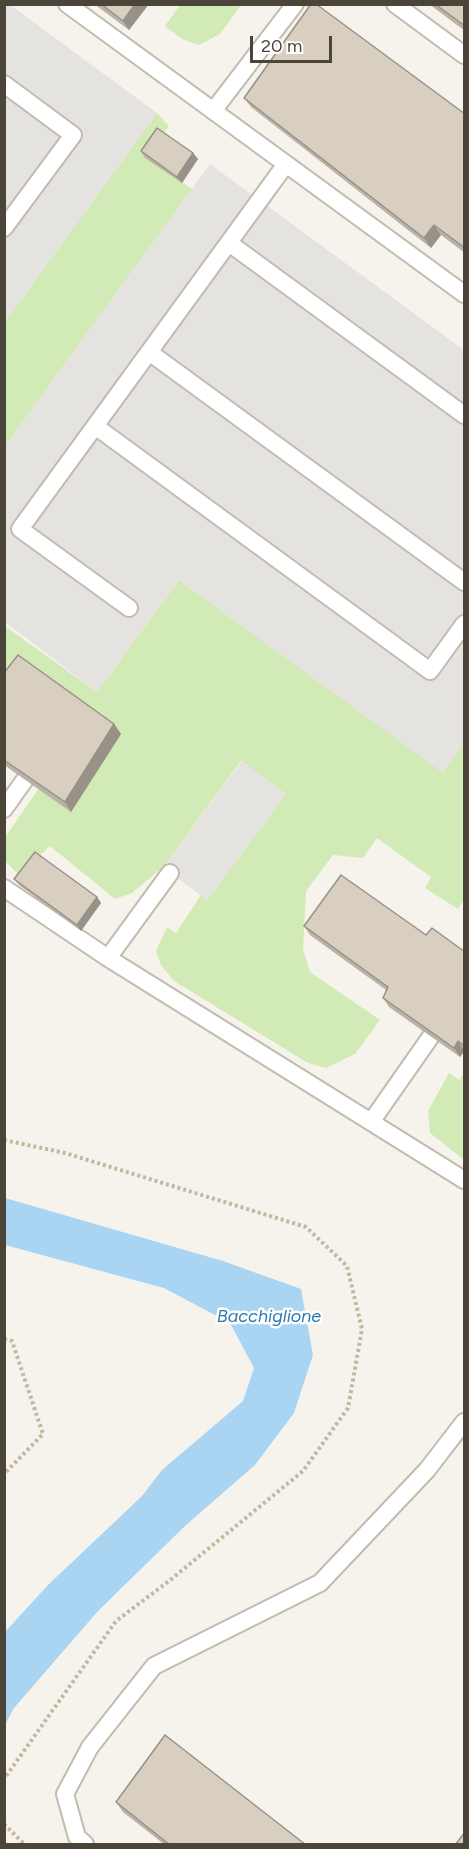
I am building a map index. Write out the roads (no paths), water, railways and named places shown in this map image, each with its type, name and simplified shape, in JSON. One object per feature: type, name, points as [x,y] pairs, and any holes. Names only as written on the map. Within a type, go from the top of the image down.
[{"type":"lane","points":[[67,4],[465,294]]},
{"type":"lane","points":[[213,111],[295,4]]},
{"type":"lane","points":[[395,4],[465,55]]},
{"type":"lane","points":[[4,84],[73,135],[4,228]]},
{"type":"lane","points":[[129,608],[20,529],[286,164]]},
{"type":"lane","points":[[229,243],[465,415]]},
{"type":"lane","points":[[149,352],[465,582]]},
{"type":"lane","points":[[95,426],[430,671],[465,624]]},
{"type":"lane","points":[[4,809],[26,778]]},
{"type":"lane","points":[[108,958],[170,873]]},
{"type":"lane","points":[[4,888],[108,958],[465,1180]]},
{"type":"lane","points":[[371,1122],[465,989]]},
{"type":"lane","points":[[86,1845],[77,1836],[65,1794],[90,1747],[154,1666],[320,1582],[427,1470],[465,1422]]},
{"type":"water","name":"Bacchiglione","points":[[5,1198],[223,1261],[301,1289],[313,1355],[294,1413],[255,1465],[186,1525],[98,1611],[14,1708],[5,1725],[5,1632],[48,1585],[142,1496],[162,1470],[243,1401],[254,1368],[230,1323],[164,1288],[5,1245]]}]
